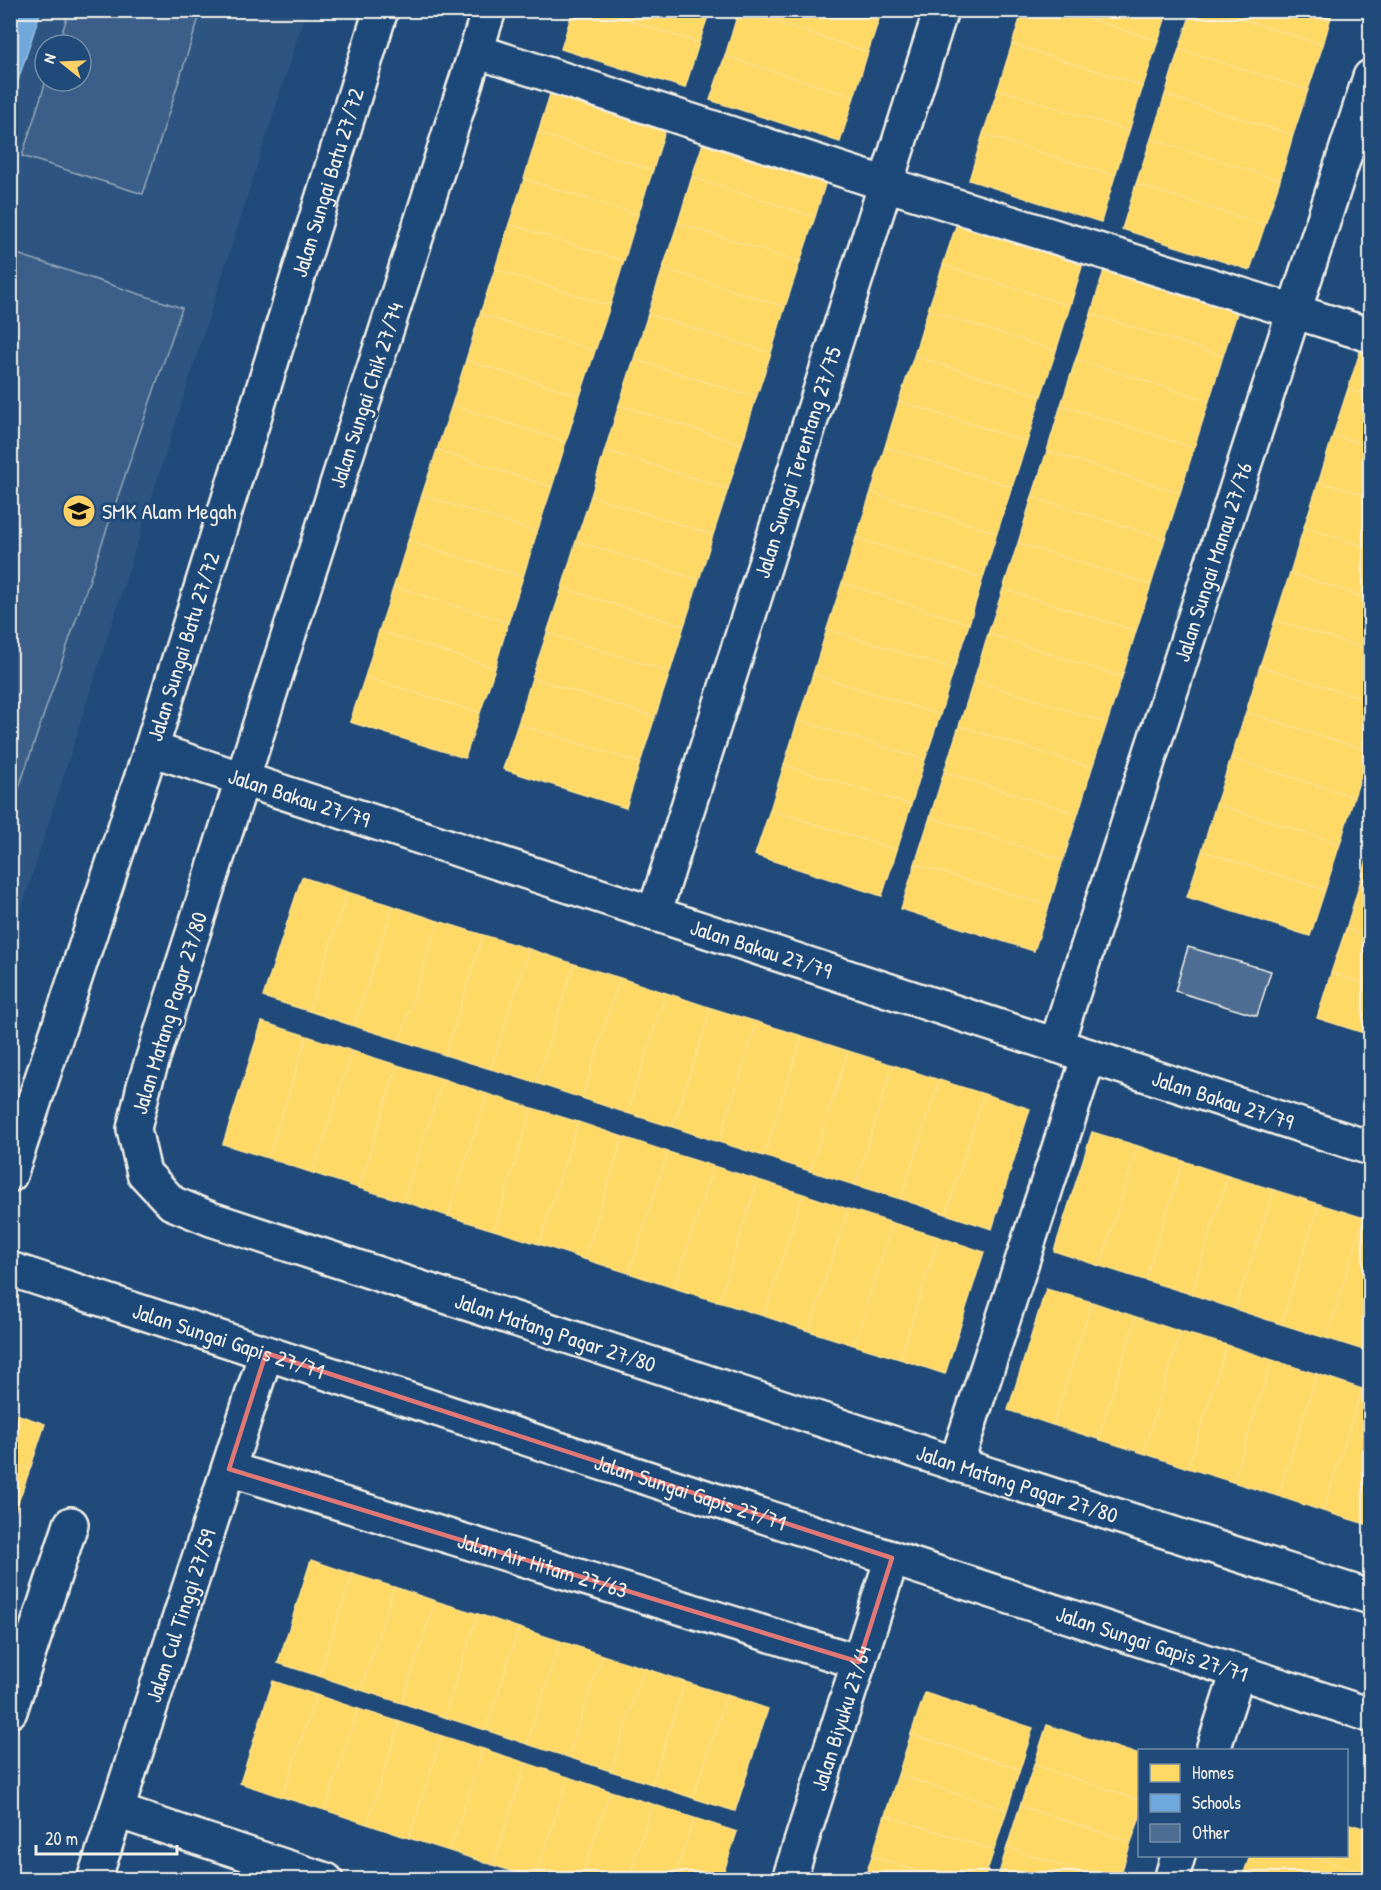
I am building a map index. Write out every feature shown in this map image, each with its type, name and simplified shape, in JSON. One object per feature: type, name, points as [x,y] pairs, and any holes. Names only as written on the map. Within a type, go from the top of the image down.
[{"type":"street","name":"Jalan Sungai Batu 27/72","points":[[10,1175],[151,749],[381,10]]},
{"type":"street","name":"Jalan Sungai Chik 27/74","points":[[243,779],[489,10]]},
{"type":"street","name":"Jalan Sungai Terentang 27/75","points":[[654,914],[941,10]]},
{"type":"street","points":[[476,51],[886,184],[1371,335]]},
{"type":"street","name":"Jalan Sungai Manau 27/76","points":[[1056,1045],[1371,77]]},
{"type":"street","name":"Jalan Bakau 27/79","points":[[151,749],[1371,1148]]},
{"type":"street","name":"Jalan Matang Pagar 27/80","points":[[243,779],[144,1086],[134,1129],[144,1173],[172,1203],[211,1219],[956,1464],[1371,1597]]},
{"type":"street","points":[[956,1464],[1089,1056]]},
{"type":"street","name":"Jalan Sungai Gapis 27/71","points":[[10,1269],[1371,1715]]},
{"type":"street","name":"Jalan Cul Tinggi 27/59","points":[[94,1880],[266,1353]]},
{"type":"street","name":"Jalan Air Hitam 27/63","points":[[229,1469],[859,1662]]},
{"type":"street","points":[[10,1712],[71,1524]]},
{"type":"street","name":"Jalan Biyuku 27/64","points":[[789,1880],[892,1558]]},
{"type":"street","points":[[1213,1749],[1238,1672]]},
{"type":"street","points":[[117,1811],[326,1880]]},
{"type":"street","points":[[1170,1880],[1178,1857]]},
{"type":"highlighted area","points":[[266,1353],[892,1558],[859,1662],[229,1469]]},
{"type":"shaded area","name":"SMK Alam Megah","points":[[11,11],[306,11],[11,942]]},
{"type":"shaded area","points":[[69,11],[201,11],[143,194],[22,156],[42,93],[93,93],[93,33],[62,33]]},
{"type":"shaded area","points":[[10,252],[182,308],[11,811]]},
{"type":"building: Homes","points":[[573,10],[596,10],[699,43],[685,88],[561,49]]},
{"type":"building: Homes","points":[[596,10],[710,10],[699,43]]},
{"type":"building: Homes","points":[[739,10],[868,52],[854,97],[725,56]]},
{"type":"building: Homes","points":[[740,10],[882,10],[868,52]]},
{"type":"building: Homes","points":[[1023,10],[1062,10],[1158,41],[1143,86],[1012,44]]},
{"type":"building: Homes","points":[[1062,10],[1168,10],[1158,41]]},
{"type":"building: Homes","points":[[1192,10],[1213,10],[1323,45],[1308,90],[1179,49]]},
{"type":"building: Homes","points":[[1213,10],[1333,10],[1323,45]]},
{"type":"building: Homes","points":[[1012,44],[1143,86],[1129,131],[998,89]]},
{"type":"building: Homes","points":[[1179,49],[1308,90],[1293,135],[1165,95]]},
{"type":"building: Homes","points":[[725,56],[854,97],[840,142],[710,100]]},
{"type":"building: Homes","points":[[552,88],[667,124],[653,170],[538,133]]},
{"type":"building: Homes","points":[[998,89],[1129,131],[1115,176],[983,134]]},
{"type":"building: Homes","points":[[1165,95],[1293,135],[1280,180],[1151,139]]},
{"type":"building: Homes","points":[[707,131],[829,171],[815,217],[692,177]]},
{"type":"building: Homes","points":[[538,133],[653,170],[638,215],[524,179]]},
{"type":"building: Homes","points":[[983,134],[1115,176],[1101,222],[969,180]]},
{"type":"building: Homes","points":[[1151,139],[1280,180],[1265,225],[1136,184]]},
{"type":"building: Homes","points":[[692,177],[815,217],[800,262],[678,223]]},
{"type":"building: Homes","points":[[524,179],[638,215],[624,261],[509,224]]},
{"type":"building: Homes","points":[[1136,184],[1265,225],[1250,270],[1122,229]]},
{"type":"building: Homes","points":[[958,220],[1084,260],[1070,306],[943,265]]},
{"type":"building: Homes","points":[[678,223],[800,262],[785,307],[663,268]]},
{"type":"building: Homes","points":[[509,224],[624,261],[610,306],[495,269]]},
{"type":"building: Homes","points":[[943,265],[1070,306],[1056,351],[928,310]]},
{"type":"building: Homes","points":[[1105,267],[1238,310],[1223,356],[1091,314]]},
{"type":"building: Homes","points":[[663,268],[785,307],[771,353],[648,314]]},
{"type":"building: Homes","points":[[495,269],[610,306],[595,351],[480,314]]},
{"type":"building: Homes","points":[[928,310],[1056,351],[1041,396],[914,356]]},
{"type":"building: Homes","points":[[480,314],[595,351],[580,396],[466,360]]},
{"type":"building: Homes","points":[[648,314],[771,353],[756,398],[634,359]]},
{"type":"building: Homes","points":[[1091,314],[1223,356],[1209,401],[1076,359]]},
{"type":"building: Homes","points":[[1363,343],[1370,345],[1370,396],[1348,389]]},
{"type":"building: Homes","points":[[914,356],[1041,396],[1027,442],[899,401]]},
{"type":"building: Homes","points":[[634,359],[756,398],[742,444],[619,405]]},
{"type":"building: Homes","points":[[1076,359],[1209,401],[1194,448],[1061,405]]},
{"type":"building: Homes","points":[[466,360],[580,396],[566,442],[452,405]]},
{"type":"building: Homes","points":[[1348,389],[1370,396],[1370,447],[1333,435]]},
{"type":"building: Homes","points":[[899,401],[1027,442],[1012,487],[885,447]]},
{"type":"building: Homes","points":[[452,405],[566,442],[552,487],[437,450]]},
{"type":"building: Homes","points":[[619,405],[742,444],[728,489],[605,450]]},
{"type":"building: Homes","points":[[1061,405],[1194,448],[1180,493],[1047,451]]},
{"type":"building: Homes","points":[[1333,435],[1370,447],[1370,497],[1319,481]]},
{"type":"building: Homes","points":[[885,447],[1012,487],[997,533],[871,492]]},
{"type":"building: Homes","points":[[437,450],[552,487],[537,532],[422,495]]},
{"type":"building: Homes","points":[[605,450],[728,489],[713,535],[591,496]]},
{"type":"building: Homes","points":[[1047,451],[1180,493],[1165,539],[1032,497]]},
{"type":"building: Homes","points":[[1319,481],[1370,497],[1370,548],[1304,527]]},
{"type":"building: Homes","points":[[871,492],[997,533],[983,578],[856,538]]},
{"type":"building: Homes","points":[[422,495],[537,532],[523,577],[408,541]]},
{"type":"building: Homes","points":[[591,496],[713,535],[699,580],[576,541]]},
{"type":"building: Homes","points":[[1032,497],[1165,539],[1151,585],[1018,543]]},
{"type":"building: Homes","points":[[1304,527],[1370,548],[1370,599],[1290,573]]},
{"type":"building: Homes","points":[[856,538],[983,578],[969,624],[842,583]]},
{"type":"building: Homes","points":[[408,541],[523,577],[508,623],[394,586]]},
{"type":"building: Homes","points":[[576,541],[699,580],[684,626],[562,588]]},
{"type":"building: Homes","points":[[1018,543],[1151,585],[1136,631],[1003,589]]},
{"type":"building: Homes","points":[[1290,573],[1370,599],[1370,650],[1275,620]]},
{"type":"building: Homes","points":[[842,583],[969,624],[954,669],[827,629]]},
{"type":"building: Homes","points":[[394,586],[508,623],[495,668],[379,631]]},
{"type":"building: Homes","points":[[562,588],[684,626],[670,672],[547,633]]},
{"type":"building: Homes","points":[[1003,589],[1136,631],[1122,677],[988,634]]},
{"type":"building: Homes","points":[[1275,620],[1370,650],[1370,701],[1260,666]]},
{"type":"building: Homes","points":[[827,629],[954,669],[940,715],[813,674]]},
{"type":"building: Homes","points":[[379,631],[495,668],[480,713],[365,677]]},
{"type":"building: Homes","points":[[547,633],[670,672],[655,717],[532,678]]},
{"type":"building: Homes","points":[[988,634],[1122,677],[1107,723],[974,680]]},
{"type":"building: Homes","points":[[1260,666],[1370,701],[1369,751],[1246,712]]},
{"type":"building: Homes","points":[[813,674],[940,715],[925,760],[798,720]]},
{"type":"building: Homes","points":[[365,677],[480,713],[465,758],[350,722]]},
{"type":"building: Homes","points":[[532,678],[655,717],[640,763],[518,724]]},
{"type":"building: Homes","points":[[974,680],[1107,723],[1092,768],[959,726]]},
{"type":"building: Homes","points":[[1246,712],[1369,751],[1354,797],[1231,758]]},
{"type":"building: Homes","points":[[798,720],[925,760],[911,805],[784,765]]},
{"type":"building: Homes","points":[[518,724],[640,763],[626,808],[503,769]]},
{"type":"building: Homes","points":[[959,726],[1092,768],[1078,814],[944,772]]},
{"type":"building: Homes","points":[[1231,758],[1354,797],[1340,844],[1216,804]]},
{"type":"building: Homes","points":[[784,765],[911,805],[897,850],[770,810]]},
{"type":"building: Homes","points":[[944,772],[1078,814],[1063,860],[930,817]]},
{"type":"building: Homes","points":[[1216,804],[1340,844],[1325,890],[1202,851]]},
{"type":"building: Homes","points":[[770,810],[897,850],[882,896],[755,855]]},
{"type":"building: Homes","points":[[930,817],[1063,860],[1049,906],[915,864]]},
{"type":"building: Homes","points":[[1370,850],[1370,886],[1360,883]]},
{"type":"building: Homes","points":[[1202,851],[1325,890],[1310,936],[1187,897]]},
{"type":"building: Homes","points":[[915,864],[1049,906],[1034,951],[901,909]]},
{"type":"building: Homes","points":[[302,877],[347,892],[309,1011],[263,997]]},
{"type":"building: Homes","points":[[1360,883],[1370,886],[1370,937],[1346,929]]},
{"type":"building: Homes","points":[[347,892],[393,906],[354,1026],[309,1011]]},
{"type":"building: Homes","points":[[393,906],[438,921],[400,1040],[354,1026]]},
{"type":"building: Homes","points":[[438,921],[483,935],[445,1055],[400,1040]]},
{"type":"building: Homes","points":[[1346,929],[1370,937],[1370,986],[1331,973]]},
{"type":"building: Homes","points":[[483,935],[529,949],[491,1069],[445,1055]]},
{"type":"building: Homes","points":[[529,949],[574,964],[536,1083],[491,1069]]},
{"type":"building: Homes","points":[[574,964],[620,978],[582,1098],[536,1083]]},
{"type":"building: Homes","points":[[1331,973],[1370,986],[1370,1035],[1317,1018]]},
{"type":"building: Homes","points":[[620,978],[666,993],[627,1113],[582,1098]]},
{"type":"building: Homes","points":[[666,993],[711,1008],[673,1127],[627,1113]]},
{"type":"building: Homes","points":[[711,1008],[757,1022],[719,1142],[673,1127]]},
{"type":"building: Homes","points":[[262,1022],[307,1036],[268,1158],[223,1144]]},
{"type":"building: Homes","points":[[757,1022],[802,1036],[764,1156],[719,1142]]},
{"type":"building: Homes","points":[[307,1036],[352,1051],[313,1173],[268,1158]]},
{"type":"building: Homes","points":[[802,1036],[848,1051],[810,1171],[764,1156]]},
{"type":"building: Homes","points":[[352,1051],[397,1065],[359,1188],[313,1173]]},
{"type":"building: Homes","points":[[848,1051],[893,1065],[855,1185],[810,1171]]},
{"type":"building: Homes","points":[[397,1065],[443,1079],[403,1201],[359,1188]]},
{"type":"building: Homes","points":[[893,1065],[939,1080],[901,1199],[855,1185]]},
{"type":"building: Homes","points":[[443,1079],[487,1094],[448,1216],[403,1201]]},
{"type":"building: Homes","points":[[939,1080],[984,1094],[946,1214],[901,1199]]},
{"type":"building: Homes","points":[[487,1094],[532,1108],[494,1230],[448,1216]]},
{"type":"building: Homes","points":[[984,1094],[1030,1109],[992,1229],[946,1214]]},
{"type":"building: Homes","points":[[532,1108],[578,1122],[539,1244],[494,1230]]},
{"type":"building: Homes","points":[[578,1122],[623,1137],[584,1259],[539,1244]]},
{"type":"building: Homes","points":[[1092,1132],[1138,1146],[1100,1266],[1054,1251]]},
{"type":"building: Homes","points":[[623,1137],[668,1152],[629,1273],[584,1259]]},
{"type":"building: Homes","points":[[1138,1146],[1183,1161],[1145,1280],[1100,1266]]},
{"type":"building: Homes","points":[[668,1152],[713,1166],[674,1288],[629,1273]]},
{"type":"building: Homes","points":[[1183,1161],[1228,1176],[1191,1294],[1145,1280]]},
{"type":"building: Homes","points":[[713,1166],[758,1180],[719,1302],[674,1288]]},
{"type":"building: Homes","points":[[1228,1176],[1274,1190],[1235,1309],[1191,1294]]},
{"type":"building: Homes","points":[[758,1180],[803,1194],[764,1316],[719,1302]]},
{"type":"building: Homes","points":[[1274,1190],[1319,1204],[1281,1324],[1235,1309]]},
{"type":"building: Homes","points":[[803,1194],[848,1209],[809,1331],[764,1316]]},
{"type":"building: Homes","points":[[1319,1204],[1364,1218],[1326,1338],[1281,1324]]},
{"type":"building: Homes","points":[[848,1209],[893,1223],[854,1345],[809,1331]]},
{"type":"building: Homes","points":[[1364,1218],[1370,1220],[1370,1352],[1326,1338]]},
{"type":"building: Homes","points":[[893,1223],[939,1237],[900,1359],[854,1345]]},
{"type":"building: Homes","points":[[939,1237],[984,1252],[945,1374],[900,1359]]},
{"type":"building: Homes","points":[[1046,1289],[1092,1302],[1053,1425],[1008,1410]]},
{"type":"building: Homes","points":[[1092,1302],[1136,1317],[1098,1439],[1053,1425]]},
{"type":"building: Homes","points":[[1136,1317],[1181,1332],[1143,1453],[1098,1439]]},
{"type":"building: Homes","points":[[1181,1332],[1227,1345],[1188,1468],[1143,1453]]},
{"type":"building: Homes","points":[[1227,1345],[1272,1360],[1233,1482],[1188,1468]]},
{"type":"building: Homes","points":[[1272,1360],[1317,1374],[1278,1496],[1233,1482]]},
{"type":"building: Homes","points":[[1317,1374],[1362,1389],[1323,1511],[1278,1496]]},
{"type":"building: Homes","points":[[1362,1389],[1370,1391],[1369,1525],[1323,1511]]},
{"type":"building: Homes","points":[[10,1412],[45,1424],[30,1469],[10,1463]]},
{"type":"building: Homes","points":[[10,1463],[30,1469],[14,1514],[10,1513]]},
{"type":"building: Homes","points":[[311,1560],[352,1574],[319,1676],[278,1663]]},
{"type":"building: Homes","points":[[352,1574],[394,1587],[361,1690],[319,1676]]},
{"type":"building: Homes","points":[[394,1587],[435,1601],[402,1703],[361,1690]]},
{"type":"building: Homes","points":[[435,1601],[478,1614],[444,1717],[402,1703]]},
{"type":"building: Homes","points":[[478,1614],[519,1628],[486,1730],[444,1717]]},
{"type":"building: Homes","points":[[519,1628],[560,1641],[527,1744],[486,1730]]},
{"type":"building: Homes","points":[[560,1641],[602,1655],[568,1757],[527,1744]]},
{"type":"building: Homes","points":[[602,1655],[644,1668],[611,1771],[568,1757]]},
{"type":"building: Homes","points":[[644,1668],[685,1682],[652,1784],[611,1771]]},
{"type":"building: Homes","points":[[273,1681],[316,1695],[282,1797],[240,1783]]},
{"type":"building: Homes","points":[[685,1682],[727,1695],[693,1798],[652,1784]]},
{"type":"building: Homes","points":[[925,1693],[1033,1728],[1020,1769],[911,1734]]},
{"type":"building: Homes","points":[[316,1695],[358,1709],[325,1810],[282,1797]]},
{"type":"building: Homes","points":[[727,1695],[768,1709],[735,1811],[693,1798]]},
{"type":"building: Homes","points":[[358,1709],[400,1722],[367,1824],[325,1810]]},
{"type":"building: Homes","points":[[400,1722],[442,1736],[409,1838],[367,1824]]},
{"type":"building: Homes","points":[[1047,1725],[1138,1754],[1138,1799],[1034,1765]]},
{"type":"building: Homes","points":[[911,1734],[1020,1769],[1007,1810],[898,1775]]},
{"type":"building: Homes","points":[[442,1736],[483,1749],[450,1851],[409,1838]]},
{"type":"building: Homes","points":[[483,1749],[526,1763],[493,1865],[450,1851]]},
{"type":"building: Homes","points":[[526,1763],[568,1777],[535,1879],[493,1865]]},
{"type":"building: Homes","points":[[1034,1765],[1138,1799],[1138,1823],[1131,1842],[1020,1806]]},
{"type":"building: Homes","points":[[898,1775],[1007,1810],[994,1850],[885,1815]]},
{"type":"building: Homes","points":[[568,1777],[610,1791],[581,1880],[537,1880],[535,1879]]},
{"type":"building: Homes","points":[[610,1791],[652,1804],[628,1880],[581,1880]]},
{"type":"building: Homes","points":[[652,1804],[694,1818],[674,1880],[628,1880]]},
{"type":"building: Homes","points":[[1020,1806],[1131,1842],[1119,1880],[1106,1880],[1007,1847]]},
{"type":"building: Homes","points":[[885,1815],[994,1850],[984,1880],[944,1880],[872,1856]]},
{"type":"building: Homes","points":[[694,1818],[737,1832],[721,1880],[674,1880]]},
{"type":"building: Homes","points":[[1348,1824],[1370,1830],[1370,1854],[1364,1873],[1314,1857],[1348,1857]]},
{"type":"building: Homes","points":[[1007,1847],[1106,1880],[997,1880]]},
{"type":"building: Homes","points":[[872,1856],[944,1880],[864,1880]]},
{"type":"building: Homes","points":[[1250,1857],[1314,1857],[1364,1873],[1362,1880],[1246,1880],[1242,1878]]},
{"type":"building: Schools","points":[[10,10],[41,10],[33,33],[10,105]]},
{"type":"building: Other","points":[[1188,947],[1271,971],[1257,1016],[1175,991]]},
{"type":"place","name":"SMK Alam Megah","points":[[79,511]]}]
